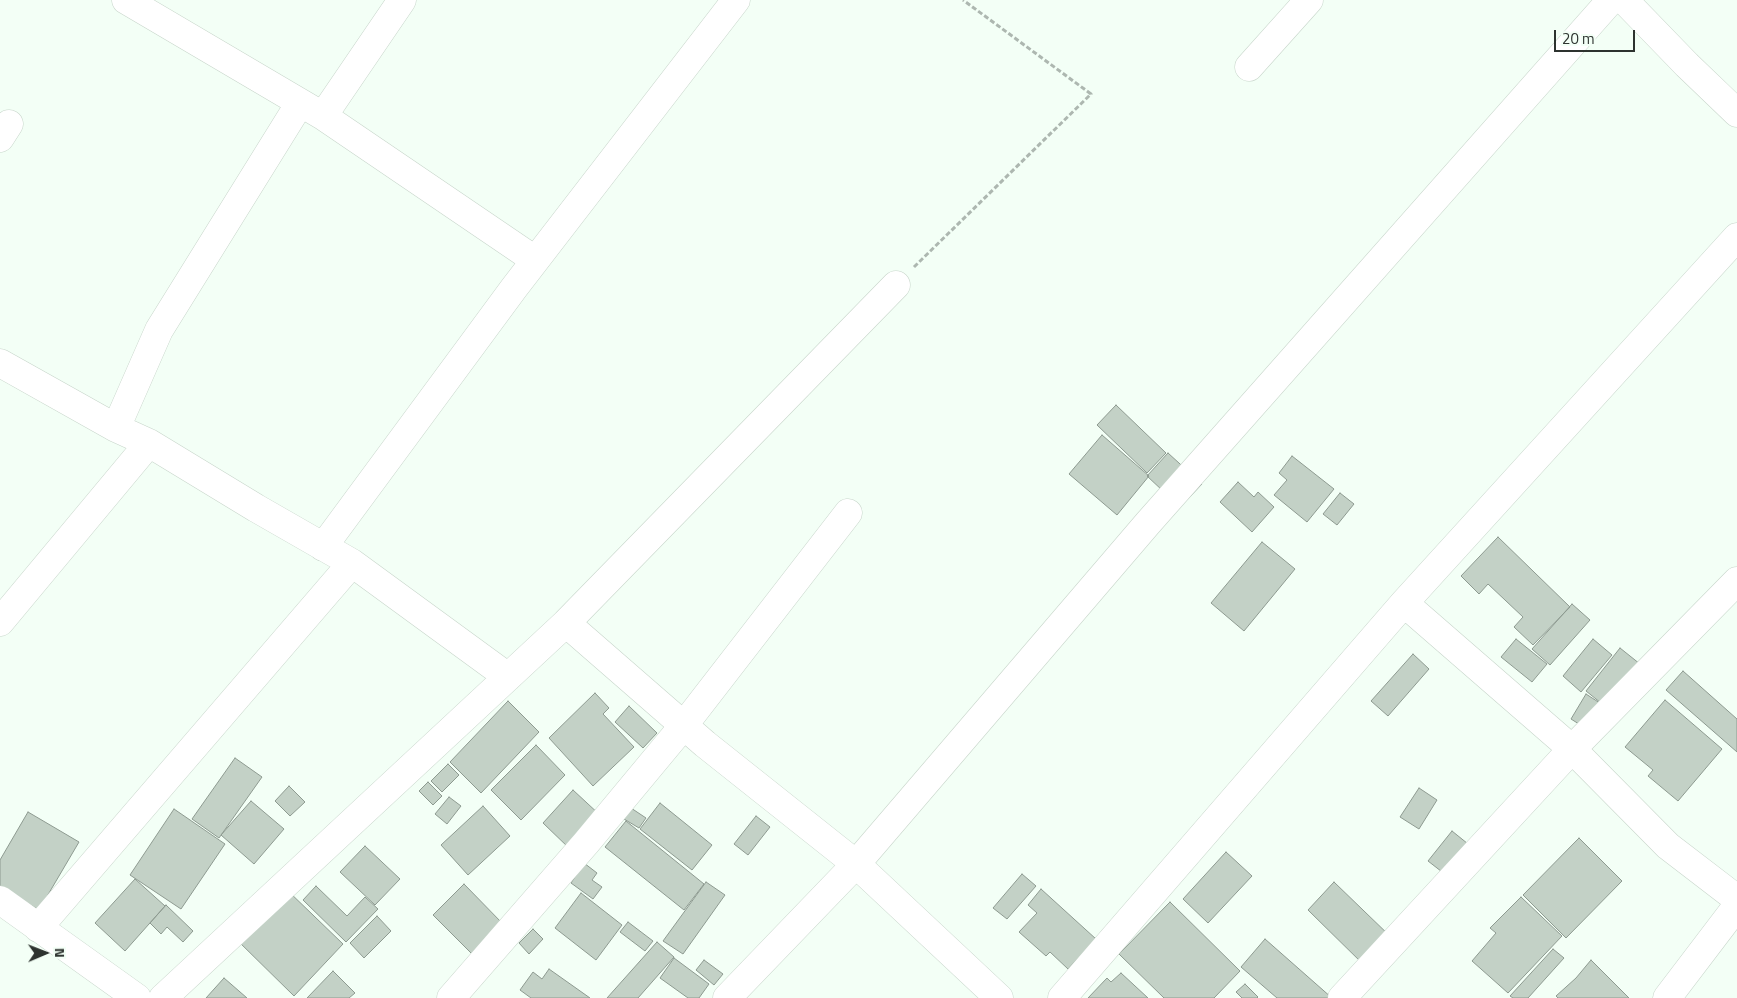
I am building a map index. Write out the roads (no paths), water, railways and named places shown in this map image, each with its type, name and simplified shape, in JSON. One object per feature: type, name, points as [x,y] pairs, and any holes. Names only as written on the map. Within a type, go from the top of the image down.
[{"type":"street","points":[[126,0],[312,110],[535,260]]},
{"type":"street","points":[[116,428],[159,330],[312,110],[402,0]]},
{"type":"street","points":[[323,547],[535,260],[736,0]]},
{"type":"street","points":[[1250,67],[1310,0]]},
{"type":"street","points":[[727,998],[856,864],[1148,523],[1611,0]]},
{"type":"street","points":[[1624,0],[1687,65],[1737,112]]},
{"type":"street","points":[[1062,998],[1404,603],[1737,237]]},
{"type":"street","points":[[163,998],[566,623],[896,285]]},
{"type":"street","points":[[0,363],[116,428],[149,443],[256,508],[352,562],[508,677]]},
{"type":"street","points":[[0,622],[149,443]]},
{"type":"street","points":[[451,998],[586,843],[684,725],[848,514]]},
{"type":"street","points":[[38,928],[352,562]]},
{"type":"street","points":[[1342,998],[1572,749],[1737,581]]},
{"type":"street","points":[[1404,603],[1572,749],[1668,846],[1737,899]]},
{"type":"street","points":[[566,623],[684,725],[856,864],[999,998]]},
{"type":"street","points":[[0,900],[137,998]]},
{"type":"street","points":[[1668,998],[1737,906]]}]
